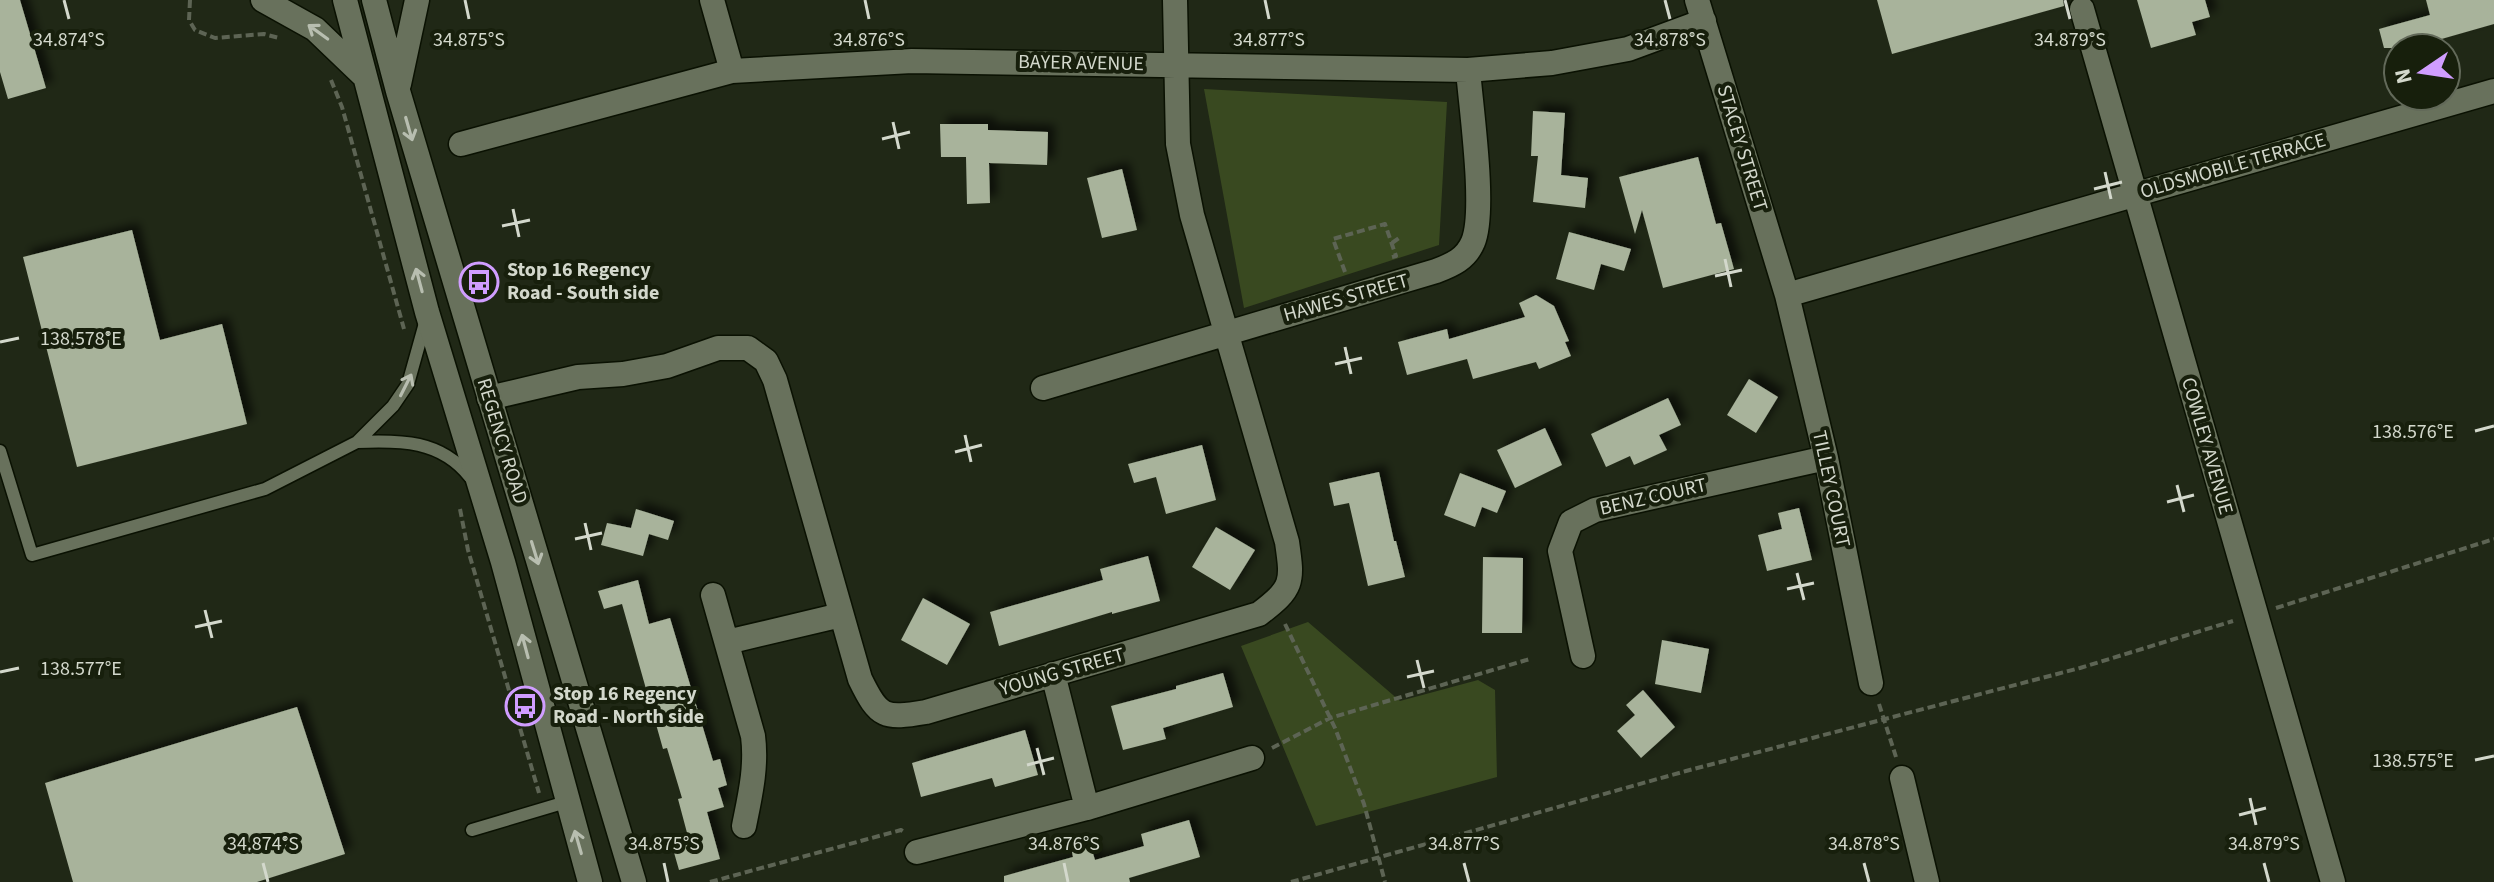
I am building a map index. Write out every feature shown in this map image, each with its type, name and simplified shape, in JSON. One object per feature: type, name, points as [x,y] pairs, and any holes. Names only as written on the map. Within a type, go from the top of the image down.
[{"type":"street","points":[[263,0],[315,29],[364,76]]},
{"type":"street","name":"REGENCY ROAD","points":[[345,0],[427,312],[482,493],[555,806],[590,882]]},
{"type":"street","name":"REGENCY ROAD","points":[[374,0],[398,91],[634,882]]},
{"type":"street","points":[[398,91],[417,0]]},
{"type":"street","points":[[712,0],[732,71]]},
{"type":"street","points":[[1175,0],[1178,144],[1192,215],[1287,542],[1292,578],[1279,598]]},
{"type":"street","name":"COWLEY AVENUE","points":[[2082,9],[2333,882]]},
{"type":"street","name":"BAYER AVENUE","points":[[461,144],[732,71],[912,61],[1468,70],[1552,63],[1628,49],[1700,11]]},
{"type":"street","name":"STACEY STREET","points":[[1700,11],[1787,295]]},
{"type":"street","name":"HAWES STREET","points":[[1043,388],[1459,262],[1473,242],[1478,210],[1468,70]]},
{"type":"street","name":"OLDSMOBILE TERRACE","points":[[1787,295],[2494,91]]},
{"type":"street","name":"TILLEY COURT","points":[[1787,295],[1826,458],[1871,683]]},
{"type":"street","name":"YOUNG STREET","points":[[489,398],[578,377],[623,374],[667,366],[718,348],[748,348],[766,361],[775,380],[860,679],[873,707],[895,717],[926,712],[1259,614],[1279,598]]},
{"type":"street","points":[[457,408],[489,398]]},
{"type":"street","name":"BENZ COURT","points":[[1583,656],[1560,551],[1571,522],[1595,510],[1826,458]]},
{"type":"street","points":[[713,595],[753,736],[755,756],[744,826]]},
{"type":"street","points":[[727,642],[841,615]]},
{"type":"street","points":[[1053,674],[1087,808]]},
{"type":"street","points":[[923,851],[1087,808],[1252,758]]},
{"type":"street","points":[[1902,778],[1927,882]]},
{"type":"street","points":[[555,806],[606,790]]},
{"type":"lane","points":[[0,451],[32,555],[265,489],[357,442],[393,406],[408,384],[427,312]]},
{"type":"lane","points":[[357,442],[396,440],[426,447],[460,465],[482,493]]},
{"type":"lane","points":[[472,830],[555,806]]},
{"type":"path","points":[[190,0],[189,20],[195,30],[215,38],[264,34],[281,39]]},
{"type":"path","points":[[326,72],[342,107],[407,340]]},
{"type":"path","points":[[1345,272],[1333,239],[1385,224],[1396,256],[1383,260]]},
{"type":"path","points":[[1392,243],[1399,238]]},
{"type":"path","points":[[1339,281],[1345,272],[1358,268]]},
{"type":"path","points":[[459,504],[468,550],[555,806]]},
{"type":"path","points":[[1291,882],[1686,771],[2080,668],[2494,539]]},
{"type":"path","points":[[1279,598],[1286,629],[1330,718],[1364,804],[1385,882]]},
{"type":"path","points":[[1252,758],[1330,718],[1530,659]]},
{"type":"path","points":[[1871,683],[1902,778]]},
{"type":"path","points":[[710,882],[901,830],[923,851]]},
{"type":"green space","points":[[1204,89],[1447,102],[1439,245],[1244,308]]},
{"type":"green space","points":[[1308,622],[1400,701],[1478,680],[1495,690],[1497,777],[1316,826],[1241,646]]},
{"type":"building","points":[[0,0],[20,0],[46,88],[8,99],[0,72]]},
{"type":"building","points":[[1877,0],[2063,0],[2064,6],[1892,54]]},
{"type":"building","points":[[2137,0],[2205,0],[2210,17],[2192,22],[2196,35],[2151,48]]},
{"type":"building","points":[[2426,0],[2494,0],[2494,24],[2462,33],[2382,32],[2382,40],[2379,29],[2430,15]]},
{"type":"building","points":[[1533,111],[1565,113],[1561,175],[1588,178],[1585,208],[1533,202],[1538,156],[1531,156]]},
{"type":"building","points":[[940,124],[988,124],[988,130],[1048,132],[1047,165],[989,163],[990,203],[967,204],[966,157],[941,157]]},
{"type":"building","points":[[1698,157],[1716,224],[1721,223],[1734,269],[1663,288],[1642,210],[1635,234],[1619,177]]},
{"type":"building","points":[[1122,169],[1137,230],[1102,238],[1087,178]]},
{"type":"building","points":[[132,230],[160,340],[222,324],[247,424],[77,467],[23,257]]},
{"type":"building","points":[[1569,232],[1631,249],[1624,271],[1601,264],[1594,290],[1556,279]]},
{"type":"building","points":[[1536,295],[1554,306],[1569,341],[1565,342],[1571,356],[1539,369],[1536,362],[1473,379],[1467,359],[1407,375],[1398,342],[1447,329],[1449,339],[1525,317],[1519,303]]},
{"type":"building","points":[[1749,379],[1778,397],[1756,433],[1727,415]]},
{"type":"building","points":[[1668,398],[1681,425],[1659,435],[1667,450],[1634,465],[1630,456],[1606,467],[1591,434]]},
{"type":"building","points":[[1545,428],[1562,465],[1515,488],[1497,450]]},
{"type":"building","points":[[1202,445],[1216,500],[1166,514],[1156,477],[1134,483],[1128,464]]},
{"type":"building","points":[[1379,472],[1405,577],[1368,586],[1349,503],[1334,506],[1329,483]]},
{"type":"building","points":[[1460,473],[1506,491],[1497,513],[1482,507],[1475,527],[1444,515]]},
{"type":"building","points":[[1799,508],[1812,560],[1767,571],[1758,535],[1782,529],[1778,513]]},
{"type":"building","points":[[636,509],[674,521],[668,540],[649,534],[643,556],[601,545],[607,523],[631,528]]},
{"type":"building","points":[[1216,527],[1255,550],[1230,590],[1192,567]]},
{"type":"building","points":[[1148,556],[1160,601],[999,646],[990,612],[1103,580],[1100,569]]},
{"type":"building","points":[[1483,557],[1523,558],[1522,633],[1482,633]]},
{"type":"building","points":[[638,580],[649,624],[670,618],[713,761],[720,759],[727,785],[718,788],[724,807],[707,812],[720,859],[679,870],[673,849],[690,844],[678,799],[682,798],[667,748],[663,749],[622,604],[604,609],[598,591]]},
{"type":"building","points":[[923,598],[970,624],[947,665],[901,640]]},
{"type":"building","points":[[1662,640],[1709,649],[1701,693],[1655,684]]},
{"type":"building","points":[[1223,673],[1233,707],[1163,728],[1166,739],[1123,750],[1111,706]]},
{"type":"building","points":[[1643,690],[1675,727],[1641,758],[1617,731],[1635,715],[1626,705]]},
{"type":"building","points":[[297,707],[345,854],[257,882],[73,882],[45,783]]},
{"type":"building","points":[[1025,730],[1038,775],[995,787],[992,778],[921,797],[912,763]]},
{"type":"building","points":[[1189,820],[1200,857],[1129,878],[1130,882],[1004,882],[1004,876],[1073,857],[1072,852],[1091,847],[1095,860],[1144,846],[1141,834]]},
{"type":"place","name":"Stop 16 Regency Road - South side","points":[[479,282]]},
{"type":"place","name":"Stop 16 Regency Road - North side","points":[[525,706]]}]
